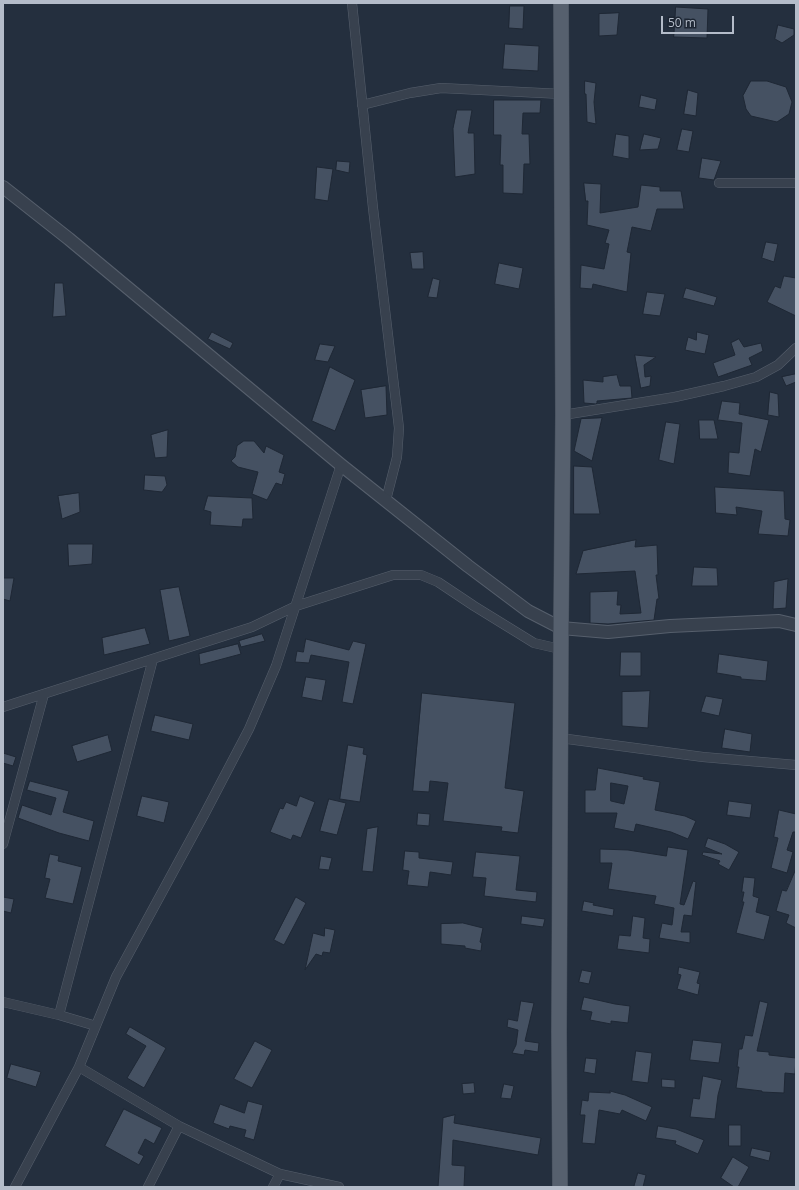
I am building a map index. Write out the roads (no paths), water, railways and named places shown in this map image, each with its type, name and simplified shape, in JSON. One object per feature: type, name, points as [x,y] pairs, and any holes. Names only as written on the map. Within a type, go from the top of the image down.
[{"type":"main road","points":[[560,1187],[560,628],[563,415],[561,3]]},
{"type":"street","points":[[352,3],[373,208],[399,428],[397,457],[386,500]]},
{"type":"street","points":[[362,105],[410,93],[441,88],[562,94]]},
{"type":"street","points":[[719,183],[796,183]]},
{"type":"street","points":[[3,186],[341,465],[528,611],[560,628],[608,632],[670,626],[779,621],[796,625]]},
{"type":"street","points":[[563,415],[675,397],[756,377],[778,365],[796,348]]},
{"type":"street","points":[[15,1187],[78,1067],[116,977],[208,808],[249,729],[276,666],[341,465]]},
{"type":"street","points":[[3,706],[252,627],[296,606],[394,575],[421,575],[438,582],[534,643],[560,648]]},
{"type":"street","points":[[59,1015],[153,659]]},
{"type":"street","points":[[3,844],[44,694]]},
{"type":"street","points":[[560,738],[704,757],[796,765]]},
{"type":"street","points":[[3,1002],[59,1015],[96,1026]]},
{"type":"street","points":[[78,1067],[179,1126],[280,1174],[339,1187]]},
{"type":"street","points":[[148,1187],[179,1126]]},
{"type":"street","points":[[273,1187],[280,1174]]}]
